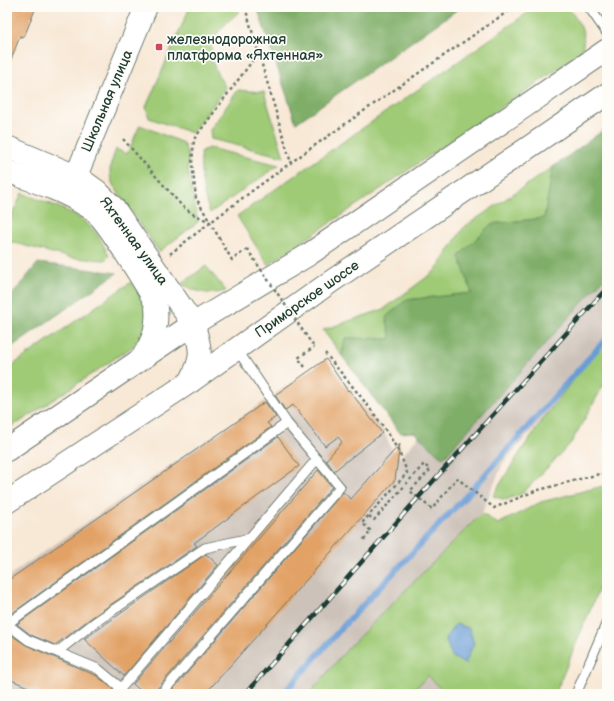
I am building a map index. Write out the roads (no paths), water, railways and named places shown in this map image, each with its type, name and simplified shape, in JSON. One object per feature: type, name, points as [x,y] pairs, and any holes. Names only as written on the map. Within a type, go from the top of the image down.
[{"type":"main road","name":"Школьная улица","points":[[72,186],[146,7]]},
{"type":"main road","points":[[7,450],[193,324],[308,255],[607,50]]},
{"type":"main road","name":"Приморское шоссе","points":[[7,502],[190,382],[329,283],[607,94]]},
{"type":"main road","name":"Яхтенная улица","points":[[7,147],[72,186],[86,205],[102,218],[156,305],[157,326],[153,340],[142,358]]},
{"type":"main road","name":"Яхтенная улица","points":[[7,171],[97,191],[114,208],[193,324],[200,345],[197,370],[190,382]]},
{"type":"lane","points":[[589,7],[607,33]]},
{"type":"lane","points":[[161,694],[340,487],[287,423],[236,348]]},
{"type":"lane","points":[[287,423],[7,624],[28,640],[98,669],[119,691],[317,459]]},
{"type":"lane","points":[[57,652],[94,623],[205,548],[246,539]]},
{"type":"lane","points":[[576,694],[607,622]]},
{"type":"water","points":[[456,624],[469,628],[474,643],[465,664],[452,657],[445,638]]},
{"type":"waterway","points":[[283,694],[346,623],[467,495],[607,338]]},
{"type":"railway","points":[[245,694],[418,498],[607,288]]},
{"type":"place","name":"железнодорожная платформа «Яхтенная»","points":[[159,47]]}]
